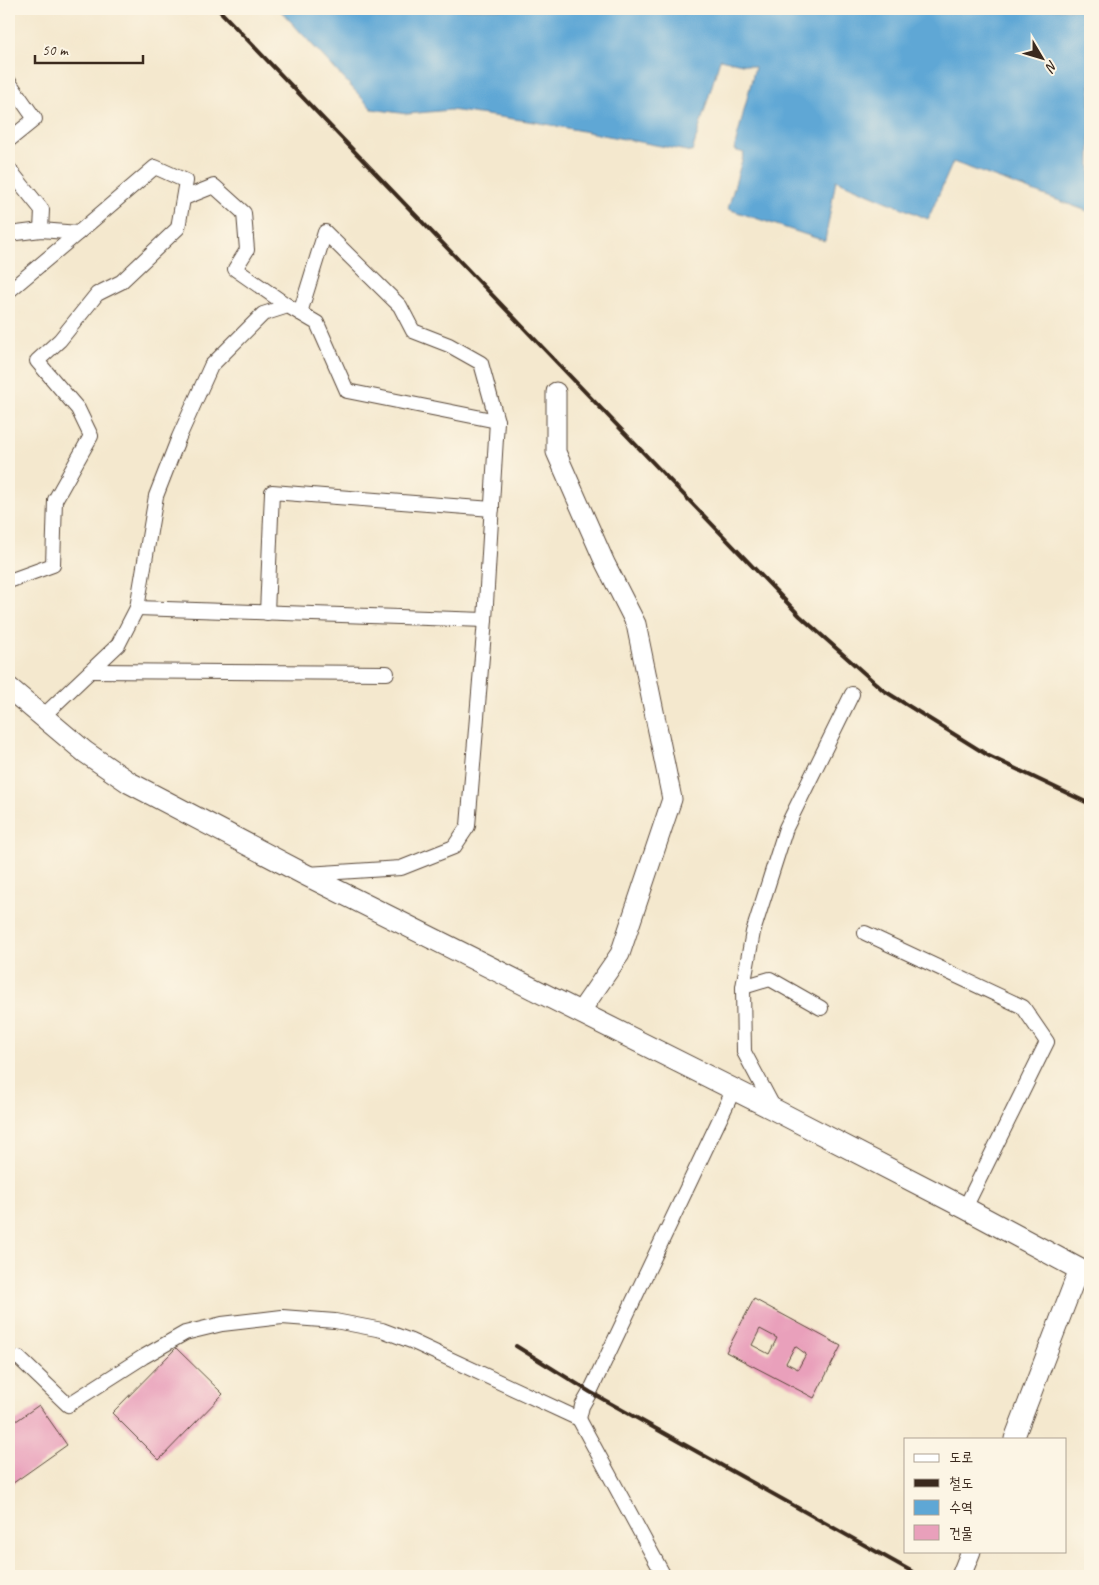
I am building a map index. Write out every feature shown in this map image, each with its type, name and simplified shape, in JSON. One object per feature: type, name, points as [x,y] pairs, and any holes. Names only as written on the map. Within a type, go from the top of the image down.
[{"type":"main road","points":[[9,688],[85,752],[130,783],[304,874],[734,1089],[1085,1272]]},
{"type":"street","points":[[9,82],[35,119],[9,140]]},
{"type":"street","points":[[9,291],[155,167],[186,181],[178,228],[121,282],[97,294],[60,340],[37,361],[78,409],[91,436],[55,500],[53,564],[9,581]]},
{"type":"street","points":[[9,169],[42,210],[41,230]]},
{"type":"street","points":[[184,198],[214,186],[244,213],[247,250],[235,269],[317,323],[347,391],[497,421]]},
{"type":"street","points":[[9,234],[41,230],[78,233]]},
{"type":"street","points":[[294,309],[326,232],[400,306],[413,331],[449,346],[482,363],[497,421],[485,620],[468,826],[454,847],[401,868],[304,874]]},
{"type":"street","points":[[42,717],[118,645],[137,608],[156,496],[211,366],[263,314],[294,309]]},
{"type":"street","points":[[556,392],[556,452],[605,563],[636,624],[672,799],[620,954],[580,1012]]},
{"type":"street","points":[[268,612],[272,492],[492,509]]},
{"type":"street","points":[[137,608],[485,620]]},
{"type":"street","points":[[91,671],[387,673]]},
{"type":"street","points":[[775,1110],[744,1052],[743,986],[753,932],[786,828],[852,694]]},
{"type":"street","points":[[865,933],[1023,1007],[1047,1042],[965,1208]]},
{"type":"street","points":[[743,986],[770,980],[821,1008]]},
{"type":"street","points":[[579,1419],[582,1406],[734,1089]]},
{"type":"street","points":[[1014,1438],[1085,1272]]},
{"type":"street","points":[[9,1358],[19,1358],[68,1405],[143,1357],[185,1333],[222,1324],[282,1317],[335,1321],[382,1330],[411,1341],[579,1419],[664,1576]]},
{"type":"street","points":[[961,1576],[971,1552]]},
{"type":"water","points":[[279,9],[1090,9],[1090,212],[953,162],[928,219],[836,180],[825,241],[728,209],[744,153],[734,150],[755,67],[720,59],[692,152],[535,122],[450,110],[407,114],[372,109]]},
{"type":"building","points":[[754,1299],[841,1346],[814,1398],[726,1352]],"holes":[[[760,1329],[777,1338],[769,1354],[752,1345]],[[795,1346],[806,1354],[798,1369],[786,1363]]]},
{"type":"building","points":[[176,1348],[223,1394],[159,1460],[112,1413]]},
{"type":"building","points":[[39,1405],[67,1445],[9,1486],[9,1426]]},
{"type":"railway","points":[[218,9],[800,616],[883,690],[989,756],[1090,804]]},
{"type":"railway","points":[[516,1346],[590,1392],[920,1576]]}]
